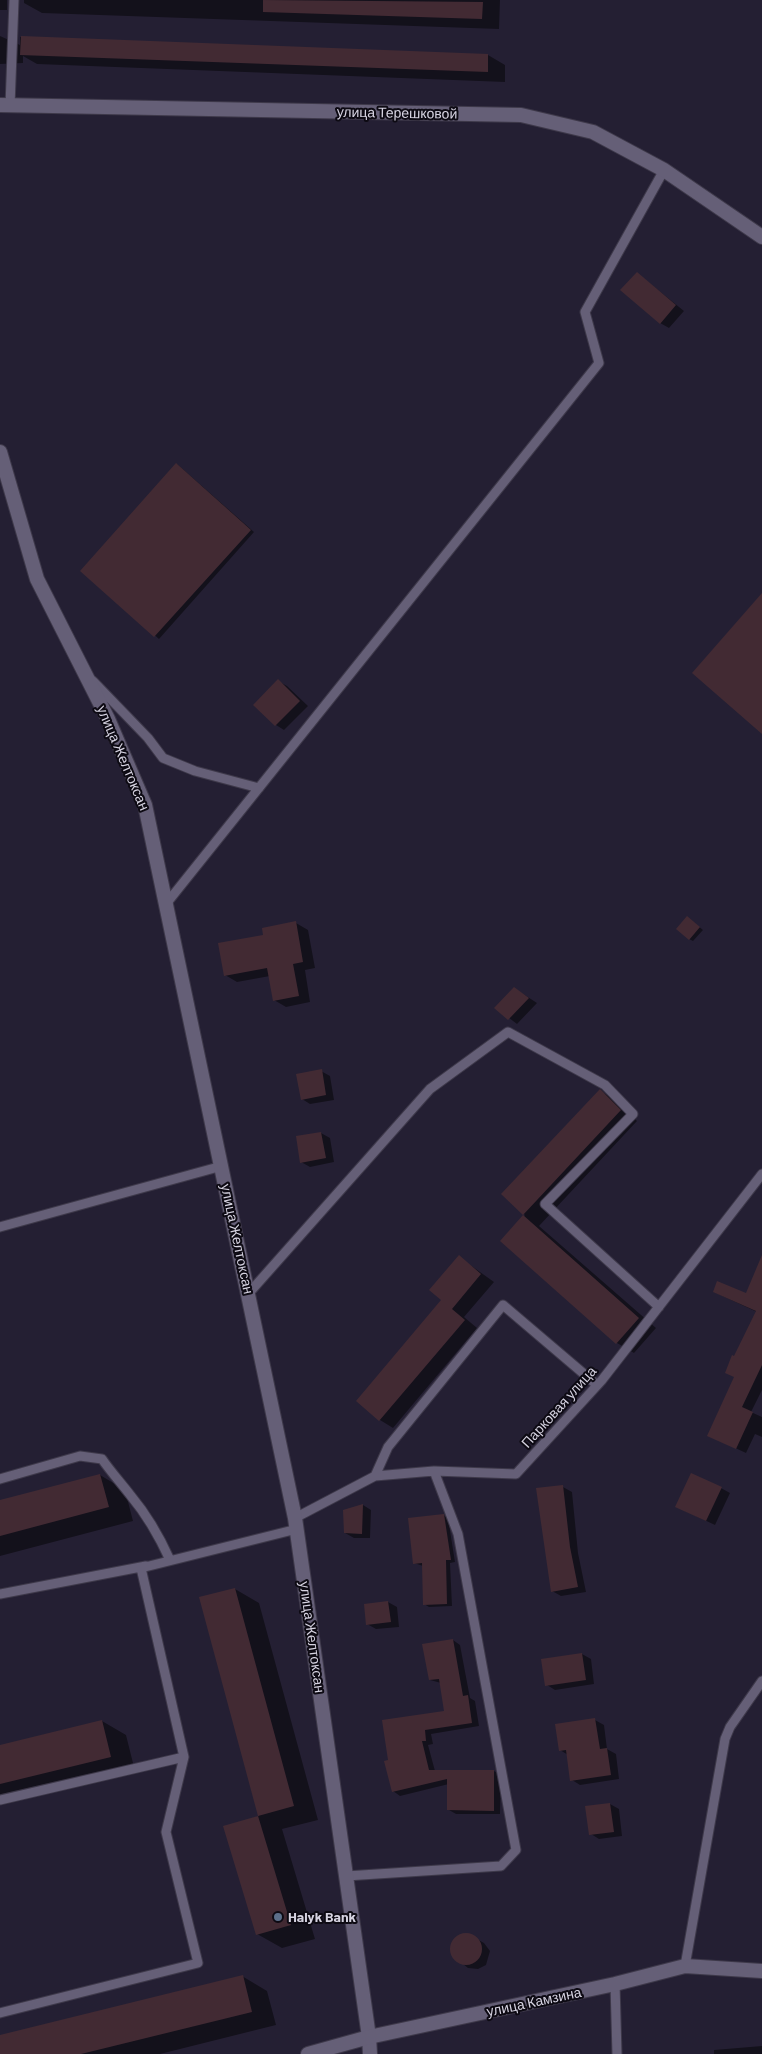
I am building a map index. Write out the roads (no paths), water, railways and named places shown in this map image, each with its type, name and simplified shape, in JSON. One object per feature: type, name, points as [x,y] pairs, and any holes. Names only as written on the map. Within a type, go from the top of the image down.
[{"type":"street","name":"улица Терешковой","points":[[5,106],[521,115],[593,132],[664,170],[762,236]]},
{"type":"street","name":"улица Желтоксан","points":[[0,452],[37,579],[108,719],[145,805],[296,1524],[370,2054]]},
{"type":"street","name":"улица Камзина","points":[[308,2054],[369,2037],[615,1984],[685,1966],[762,1971]]},
{"type":"lane","points":[[5,106],[14,0]]},
{"type":"lane","points":[[166,904],[599,363],[585,312],[664,170]]},
{"type":"lane","points":[[84,672],[148,738],[163,758],[195,771],[259,788]]},
{"type":"lane","points":[[249,1293],[430,1089],[508,1032],[605,1084],[633,1114],[546,1204],[659,1307]]},
{"type":"lane","points":[[0,1227],[222,1166]]},
{"type":"lane","name":"Парковая улица","points":[[0,1594],[156,1564],[296,1524],[375,1476],[434,1470],[516,1474],[598,1386],[762,1174]]},
{"type":"lane","points":[[375,1476],[388,1447],[503,1305],[598,1386]]},
{"type":"lane","points":[[0,1479],[80,1456],[102,1459],[116,1479],[132,1496],[170,1560]]},
{"type":"lane","points":[[346,1876],[501,1866],[516,1850],[458,1534],[434,1470]]},
{"type":"lane","points":[[0,2013],[198,1962],[166,1832],[184,1757],[140,1568],[156,1564]]},
{"type":"lane","points":[[685,1966],[725,1739],[734,1721],[752,1699],[762,1681]]},
{"type":"lane","points":[[0,1800],[184,1757]]},
{"type":"lane","points":[[615,1984],[617,2054]]},
{"type":"place","name":"Halyk Bank","points":[[278,1917]]}]
